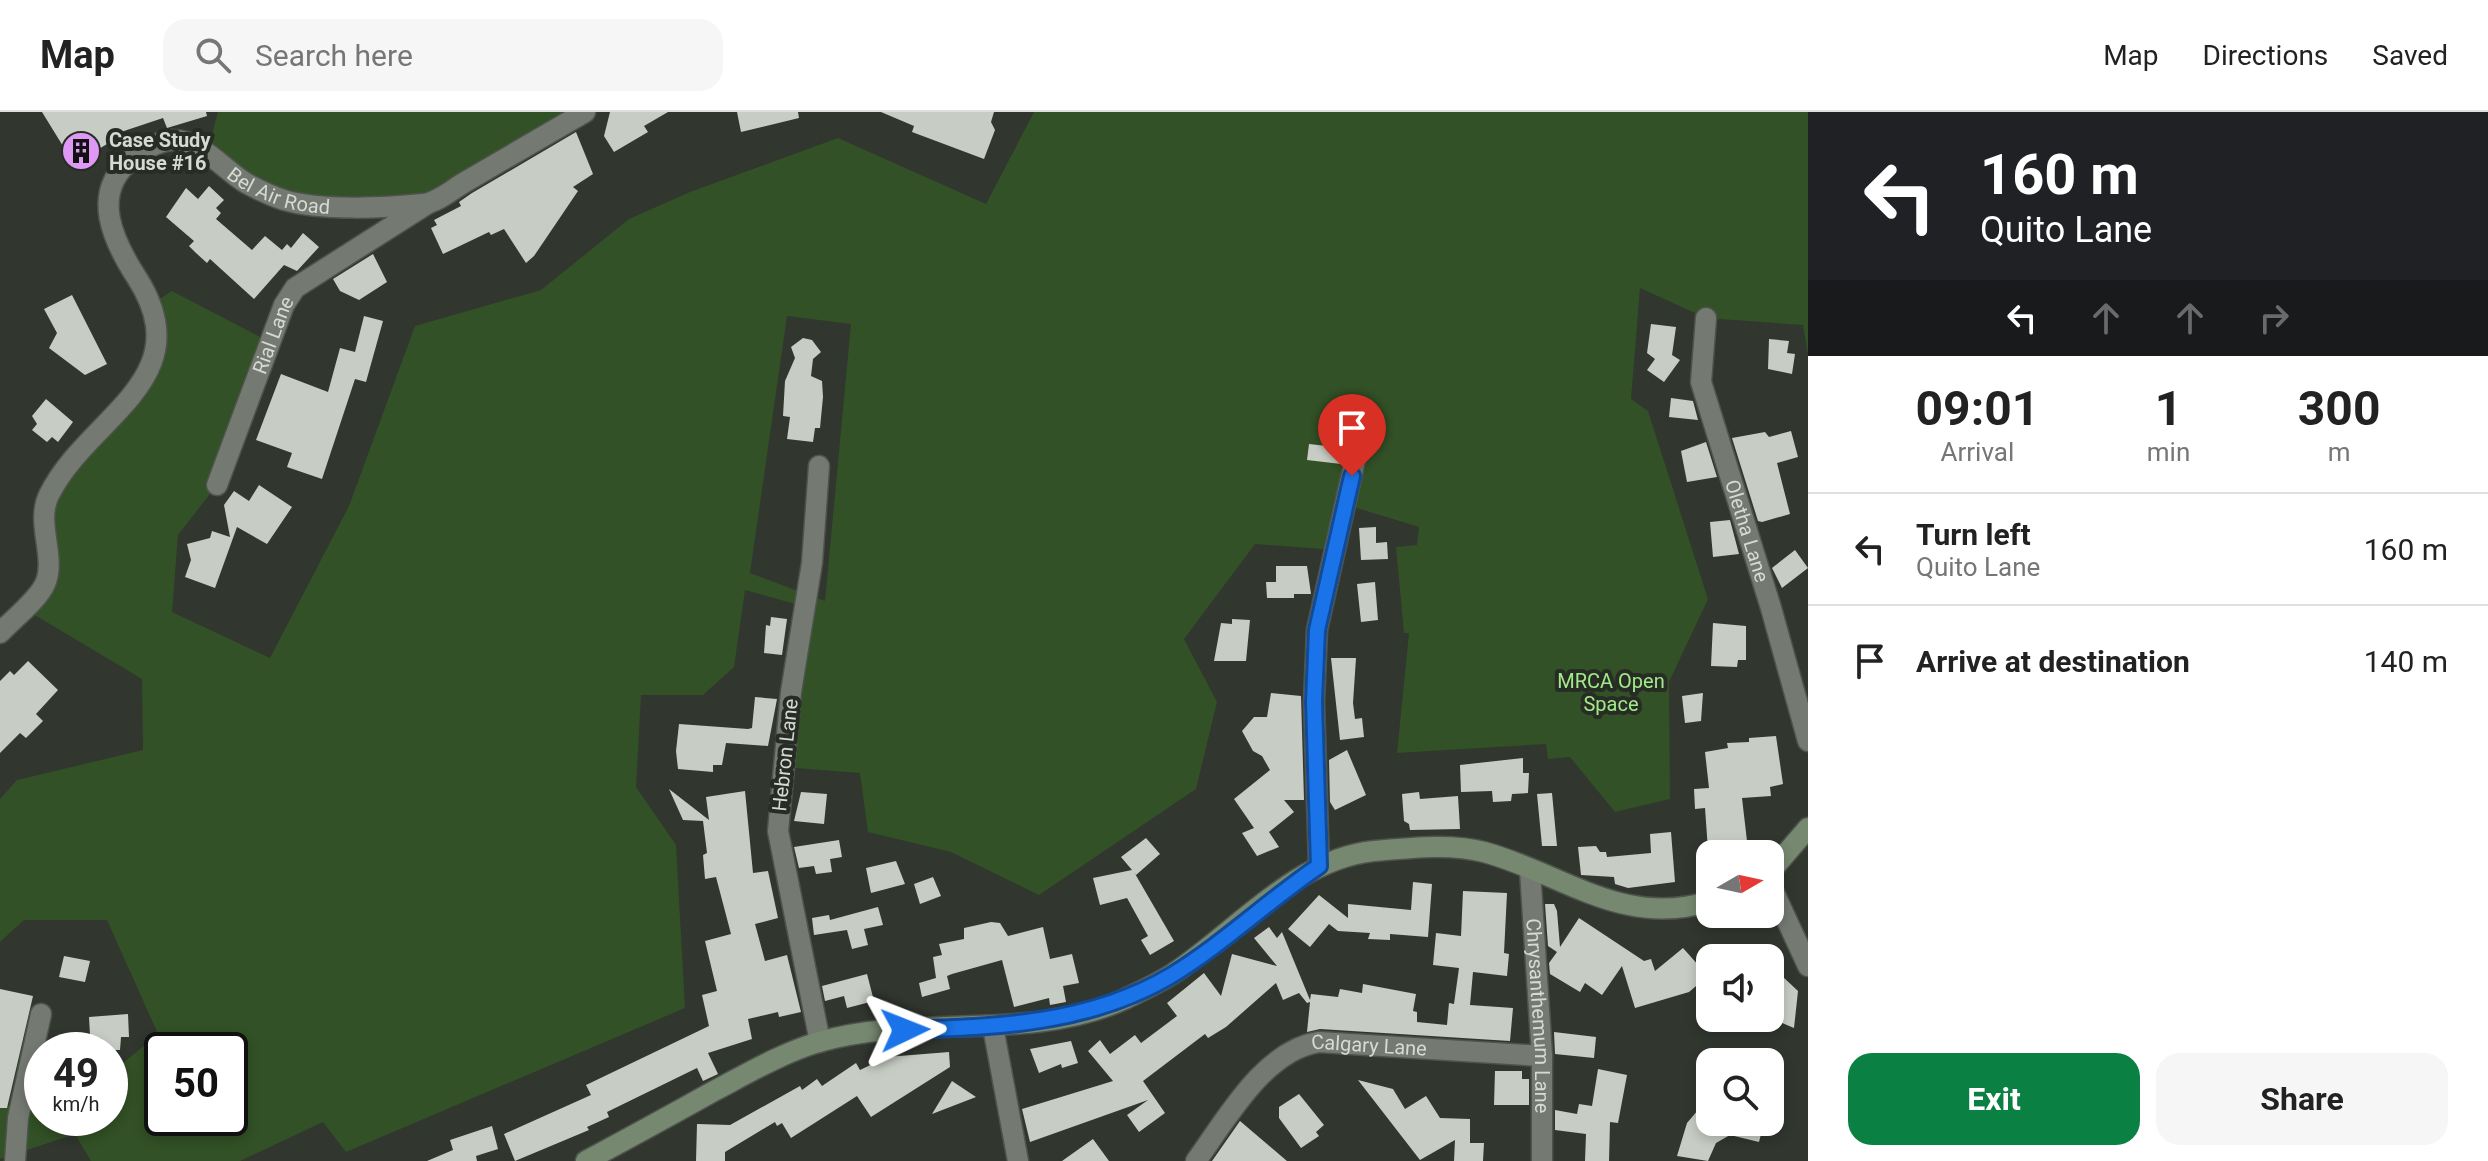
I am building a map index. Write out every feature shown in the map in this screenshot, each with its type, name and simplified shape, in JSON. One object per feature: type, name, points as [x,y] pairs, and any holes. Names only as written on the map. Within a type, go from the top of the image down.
[{"type":"main road","points":[[1784,856],[1808,828]]},
{"type":"main road","points":[[586,1161],[772,1060],[820,1042],[876,1032],[993,1027],[1067,1017],[1122,1000],[1173,974],[1319,866],[1370,851],[1418,848],[1482,851],[1599,898],[1649,910],[1696,906]]},
{"type":"street","name":"Bel Air Road","points":[[0,633],[45,585],[47,499],[61,472],[145,380],[156,353],[158,331],[153,303],[121,254],[111,227],[107,205],[117,171],[145,148],[176,140],[207,153],[245,182],[285,200],[327,206],[427,204],[585,112]]},
{"type":"street","name":"Rial Lane","points":[[217,485],[284,305],[295,288],[427,204]]},
{"type":"street","name":"Oletha Lane","points":[[1706,318],[1701,382],[1771,608],[1808,741]]},
{"type":"street","points":[[1319,866],[1314,702],[1317,630],[1358,447]]},
{"type":"street","name":"Hebron Lane","points":[[819,466],[812,563],[791,692],[778,831],[820,1042]]},
{"type":"street","name":"Chrysanthemum Lane","points":[[1530,870],[1542,1056],[1542,1161]]},
{"type":"street","points":[[1784,914],[1808,966]]},
{"type":"street","points":[[15,1161],[18,1118],[41,1014]]},
{"type":"street","points":[[993,1027],[1018,1161]]},
{"type":"street","name":"Calgary Lane","points":[[1196,1161],[1269,1068],[1305,1044],[1319,1042],[1542,1056]]},
{"type":"green space","points":[[218,112],[585,112],[427,204],[285,200],[207,153]]},
{"type":"green space","name":"MRCA Open Space","points":[[1034,112],[1808,112],[1808,355],[1803,325],[1706,318],[1640,288],[1631,399],[1648,411],[1708,599],[1669,682],[1670,799],[1615,812],[1570,757],[1548,759],[1546,744],[1397,753],[1409,633],[1404,633],[1396,547],[1417,545],[1419,527],[1347,505],[1336,550],[1255,544],[1184,639],[1217,702],[1196,789],[1039,895],[951,852],[868,832],[860,773],[783,767],[806,607],[745,590],[734,667],[703,695],[641,695],[636,787],[676,845],[685,1008],[346,1152],[323,1122],[240,1161],[91,1161],[76,1136],[128,1136],[128,1059],[144,1046],[144,1136],[248,1136],[248,1032],[157,1032],[107,920],[24,920],[0,942],[0,799],[17,780],[143,750],[142,679],[23,608],[45,585],[47,499],[145,380],[153,303],[172,291],[270,342],[217,485],[178,535],[172,612],[270,658],[349,506],[415,326],[541,290],[629,219],[690,192],[838,138],[986,204]],"holes":[[[787,316],[851,324],[825,601],[750,573]]]},
{"type":"green space","points":[[24,1092],[24,1136],[69,1136],[0,1159],[0,1105],[21,1106]]},
{"type":"building","points":[[42,112],[206,112],[207,116],[167,128],[163,118],[115,134],[117,138],[74,164]]},
{"type":"building","points":[[610,112],[668,112],[644,126],[648,132],[614,152],[604,136]]},
{"type":"building","points":[[737,112],[798,112],[799,118],[741,132]]},
{"type":"building","points":[[881,112],[994,112],[991,122],[995,130],[984,159],[912,132],[914,126]]},
{"type":"building","points":[[576,132],[593,174],[573,187],[578,191],[534,256],[526,263],[504,229],[491,235],[489,232],[443,254],[431,228],[437,225],[434,220],[461,206],[459,202],[472,193]]},
{"type":"building","points":[[209,186],[224,200],[216,208],[221,213],[216,219],[252,250],[265,236],[282,250],[287,244],[291,248],[303,233],[319,247],[297,271],[284,265],[254,299],[210,259],[207,263],[196,253],[189,246],[194,241],[166,217],[186,188],[198,199]]},
{"type":"building","points":[[373,254],[387,282],[359,300],[340,291],[333,279]]},
{"type":"building","points":[[72,295],[107,364],[85,375],[49,348],[57,333],[44,309]]},
{"type":"building","points":[[364,316],[383,321],[366,382],[355,379],[322,479],[287,467],[292,453],[256,440],[281,374],[328,392],[340,348],[355,352]]},
{"type":"building","points":[[1651,324],[1676,327],[1672,355],[1680,360],[1664,382],[1647,370],[1655,359],[1647,353]]},
{"type":"building","points":[[803,338],[812,340],[821,352],[813,359],[811,376],[822,381],[823,397],[820,428],[815,428],[813,442],[787,439],[790,417],[783,416],[785,381],[795,358],[791,347]]},
{"type":"building","points":[[1769,339],[1789,341],[1787,353],[1795,354],[1792,374],[1768,369]]},
{"type":"building","points":[[1671,398],[1693,401],[1698,420],[1669,417]]},
{"type":"building","points":[[46,399],[73,422],[58,442],[52,437],[47,442],[32,430],[37,424],[32,416]]},
{"type":"building","points":[[1791,431],[1798,457],[1777,463],[1790,514],[1758,521],[1732,438],[1765,432],[1769,437]]},
{"type":"building","points":[[1706,442],[1717,477],[1687,482],[1681,451]]},
{"type":"building","points":[[1309,444],[1345,448],[1341,464],[1307,460]]},
{"type":"building","points":[[259,485],[292,507],[267,544],[237,527],[215,588],[185,577],[191,560],[187,544],[210,538],[212,531],[230,537],[224,505],[234,491],[249,501]]},
{"type":"building","points":[[1730,520],[1739,554],[1713,557],[1710,522]]},
{"type":"building","points":[[1376,527],[1376,543],[1387,542],[1388,559],[1361,560],[1359,528]]},
{"type":"building","points":[[1795,550],[1808,568],[1782,588],[1772,568]]},
{"type":"building","points":[[1276,566],[1307,566],[1311,594],[1294,594],[1294,598],[1267,598],[1266,582],[1276,582]]},
{"type":"building","points":[[1375,582],[1378,620],[1361,622],[1357,584]]},
{"type":"building","points":[[771,617],[787,619],[782,655],[764,653],[766,625],[770,626]]},
{"type":"building","points":[[1232,619],[1250,620],[1246,661],[1214,661],[1221,623],[1232,624]]},
{"type":"building","points":[[1713,623],[1746,626],[1746,660],[1738,660],[1737,667],[1711,666]]},
{"type":"building","points":[[1331,658],[1356,658],[1353,703],[1355,719],[1362,718],[1364,737],[1340,740]]},
{"type":"building","points":[[28,661],[58,690],[36,714],[43,721],[26,738],[20,733],[0,753],[0,681],[10,671],[14,675]]},
{"type":"building","points":[[1271,693],[1301,696],[1304,800],[1284,800],[1294,812],[1269,832],[1279,847],[1257,856],[1242,833],[1254,828],[1234,799],[1270,770],[1262,756],[1253,751],[1242,731],[1254,717],[1267,717]]},
{"type":"building","points":[[1703,693],[1701,721],[1685,723],[1682,696]]},
{"type":"building","points":[[755,697],[777,699],[768,746],[726,743],[722,765],[713,765],[713,772],[678,769],[679,724],[752,728]]},
{"type":"building","points":[[1776,736],[1783,784],[1770,787],[1771,796],[1742,798],[1747,840],[1707,840],[1705,808],[1695,809],[1694,789],[1709,788],[1705,752],[1728,748],[1727,743],[1749,742],[1749,738]]},
{"type":"building","points":[[1347,750],[1366,795],[1335,810],[1330,802],[1329,760]]},
{"type":"building","points":[[1523,758],[1523,773],[1529,773],[1528,793],[1512,794],[1511,801],[1493,802],[1492,791],[1461,792],[1460,765]]},
{"type":"building","points":[[669,789],[709,820],[706,797],[745,791],[753,873],[768,871],[778,918],[755,924],[765,961],[787,955],[801,1012],[779,1017],[778,1012],[748,1019],[752,1039],[708,1053],[718,1074],[703,1081],[697,1068],[607,1112],[609,1117],[587,1127],[589,1130],[515,1161],[504,1134],[591,1095],[586,1085],[709,1026],[702,995],[717,991],[705,941],[731,934],[716,877],[705,879],[703,855],[707,853],[703,821],[683,820]]},
{"type":"building","points":[[801,792],[827,794],[824,824],[794,821]]},
{"type":"building","points":[[1419,792],[1420,799],[1458,796],[1460,829],[1410,830],[1409,824],[1404,821],[1402,794]]},
{"type":"building","points":[[1552,793],[1557,846],[1542,846],[1537,794]]},
{"type":"building","points":[[1671,832],[1675,882],[1628,888],[1615,884],[1614,877],[1581,875],[1578,847],[1596,846],[1600,852],[1606,852],[1607,857],[1651,853],[1650,834]]},
{"type":"building","points":[[1146,838],[1160,854],[1136,875],[1134,872],[1174,941],[1150,955],[1141,940],[1148,936],[1127,898],[1100,905],[1093,878],[1132,870],[1121,857]]},
{"type":"building","points":[[839,840],[842,857],[830,859],[832,872],[816,874],[814,866],[799,868],[794,847]]},
{"type":"building","points":[[896,861],[905,884],[871,893],[866,868]]},
{"type":"building","points":[[933,877],[941,896],[920,904],[914,884]]},
{"type":"building","points":[[1413,882],[1432,884],[1428,937],[1390,934],[1390,940],[1368,939],[1370,933],[1338,931],[1329,924],[1310,947],[1288,929],[1319,895],[1348,918],[1348,904],[1411,910]]},
{"type":"building","points":[[1463,891],[1507,893],[1504,953],[1509,954],[1507,976],[1473,972],[1470,1005],[1513,1008],[1510,1041],[1320,1029],[1307,1032],[1310,1002],[1307,1003],[1299,993],[1283,1000],[1276,983],[1226,1027],[1208,1038],[1205,1034],[1143,1081],[1165,1113],[1139,1132],[1127,1115],[1148,1100],[1030,1142],[1022,1109],[1113,1081],[1088,1051],[1100,1040],[1110,1054],[1135,1035],[1141,1043],[1177,1016],[1167,1003],[1204,973],[1221,996],[1232,954],[1277,966],[1254,938],[1269,927],[1277,938],[1282,932],[1310,1000],[1311,994],[1338,997],[1340,989],[1362,993],[1363,984],[1416,994],[1413,1011],[1417,1012],[1417,1022],[1447,1025],[1449,1003],[1454,1004],[1459,968],[1433,965],[1436,933],[1461,936]]},
{"type":"building","points":[[1545,904],[1554,904],[1560,947],[1579,918],[1644,961],[1651,959],[1655,971],[1683,948],[1696,963],[1696,986],[1689,992],[1635,1008],[1622,966],[1602,995],[1585,983],[1580,992],[1550,974],[1549,963],[1557,952],[1548,946]]},
{"type":"building","points":[[878,907],[883,925],[864,929],[868,945],[852,949],[847,930],[814,935],[812,918],[829,915],[830,920]]},
{"type":"building","points":[[1000,923],[1008,936],[1043,927],[1050,959],[1072,954],[1079,983],[1063,986],[1066,1002],[1050,1005],[1049,998],[1014,1007],[1002,960],[947,976],[950,989],[922,997],[919,983],[936,978],[933,957],[942,955],[939,944],[964,939],[964,928]]},
{"type":"building","points":[[64,956],[90,961],[85,982],[59,977]]},
{"type":"building","points":[[867,974],[874,1001],[847,1008],[844,996],[825,1001],[822,986]]},
{"type":"building","points":[[1784,978],[1798,991],[1794,1028],[1784,1024]]},
{"type":"building","points":[[0,989],[33,996],[7,1108],[0,1108]]},
{"type":"building","points":[[128,1014],[129,1037],[128,1032],[90,1032],[89,1017]]},
{"type":"building","points":[[1554,1032],[1596,1037],[1594,1058],[1555,1054]]},
{"type":"building","points":[[1071,1041],[1078,1063],[1062,1068],[1061,1064],[1039,1073],[1030,1049]]},
{"type":"building","points":[[949,1052],[950,1067],[871,1117],[857,1096],[791,1138],[782,1123],[777,1126],[775,1122],[725,1152],[725,1161],[696,1161],[697,1124],[730,1125],[800,1086],[802,1090],[817,1079],[822,1086],[856,1063],[860,1070],[887,1057]]},
{"type":"building","points":[[1598,1069],[1627,1075],[1618,1123],[1610,1122],[1609,1161],[1585,1161],[1586,1134],[1555,1130],[1555,1110],[1577,1114],[1579,1104],[1592,1106]]},
{"type":"building","points":[[1495,1071],[1522,1071],[1522,1079],[1529,1079],[1529,1105],[1494,1105]]},
{"type":"building","points":[[1358,1080],[1393,1089],[1405,1109],[1426,1096],[1440,1118],[1470,1119],[1470,1143],[1484,1143],[1483,1161],[1454,1161],[1455,1140],[1420,1160]]},
{"type":"building","points":[[952,1081],[976,1097],[932,1114]]},
{"type":"building","points":[[1299,1094],[1324,1125],[1316,1132],[1319,1136],[1301,1148],[1279,1118],[1279,1107]]},
{"type":"building","points":[[1696,1112],[1696,1136],[1728,1136],[1716,1143],[1708,1161],[1677,1156],[1687,1123]]},
{"type":"building","points":[[1240,1121],[1287,1161],[1212,1161]]},
{"type":"building","points":[[492,1126],[498,1149],[476,1156],[477,1161],[427,1161],[453,1150],[450,1140]]},
{"type":"building","points":[[1734,1136],[1760,1136],[1759,1142]]},
{"type":"building","points":[[1093,1139],[1109,1161],[1062,1161]]},
{"type":"place","name":"Case Study House #16","points":[[81,151]]},
{"type":"route","points":[[905,1030],[1017,1024],[1067,1017],[1122,1000],[1173,974],[1319,866],[1314,702],[1317,630],[1352,476]]}]
